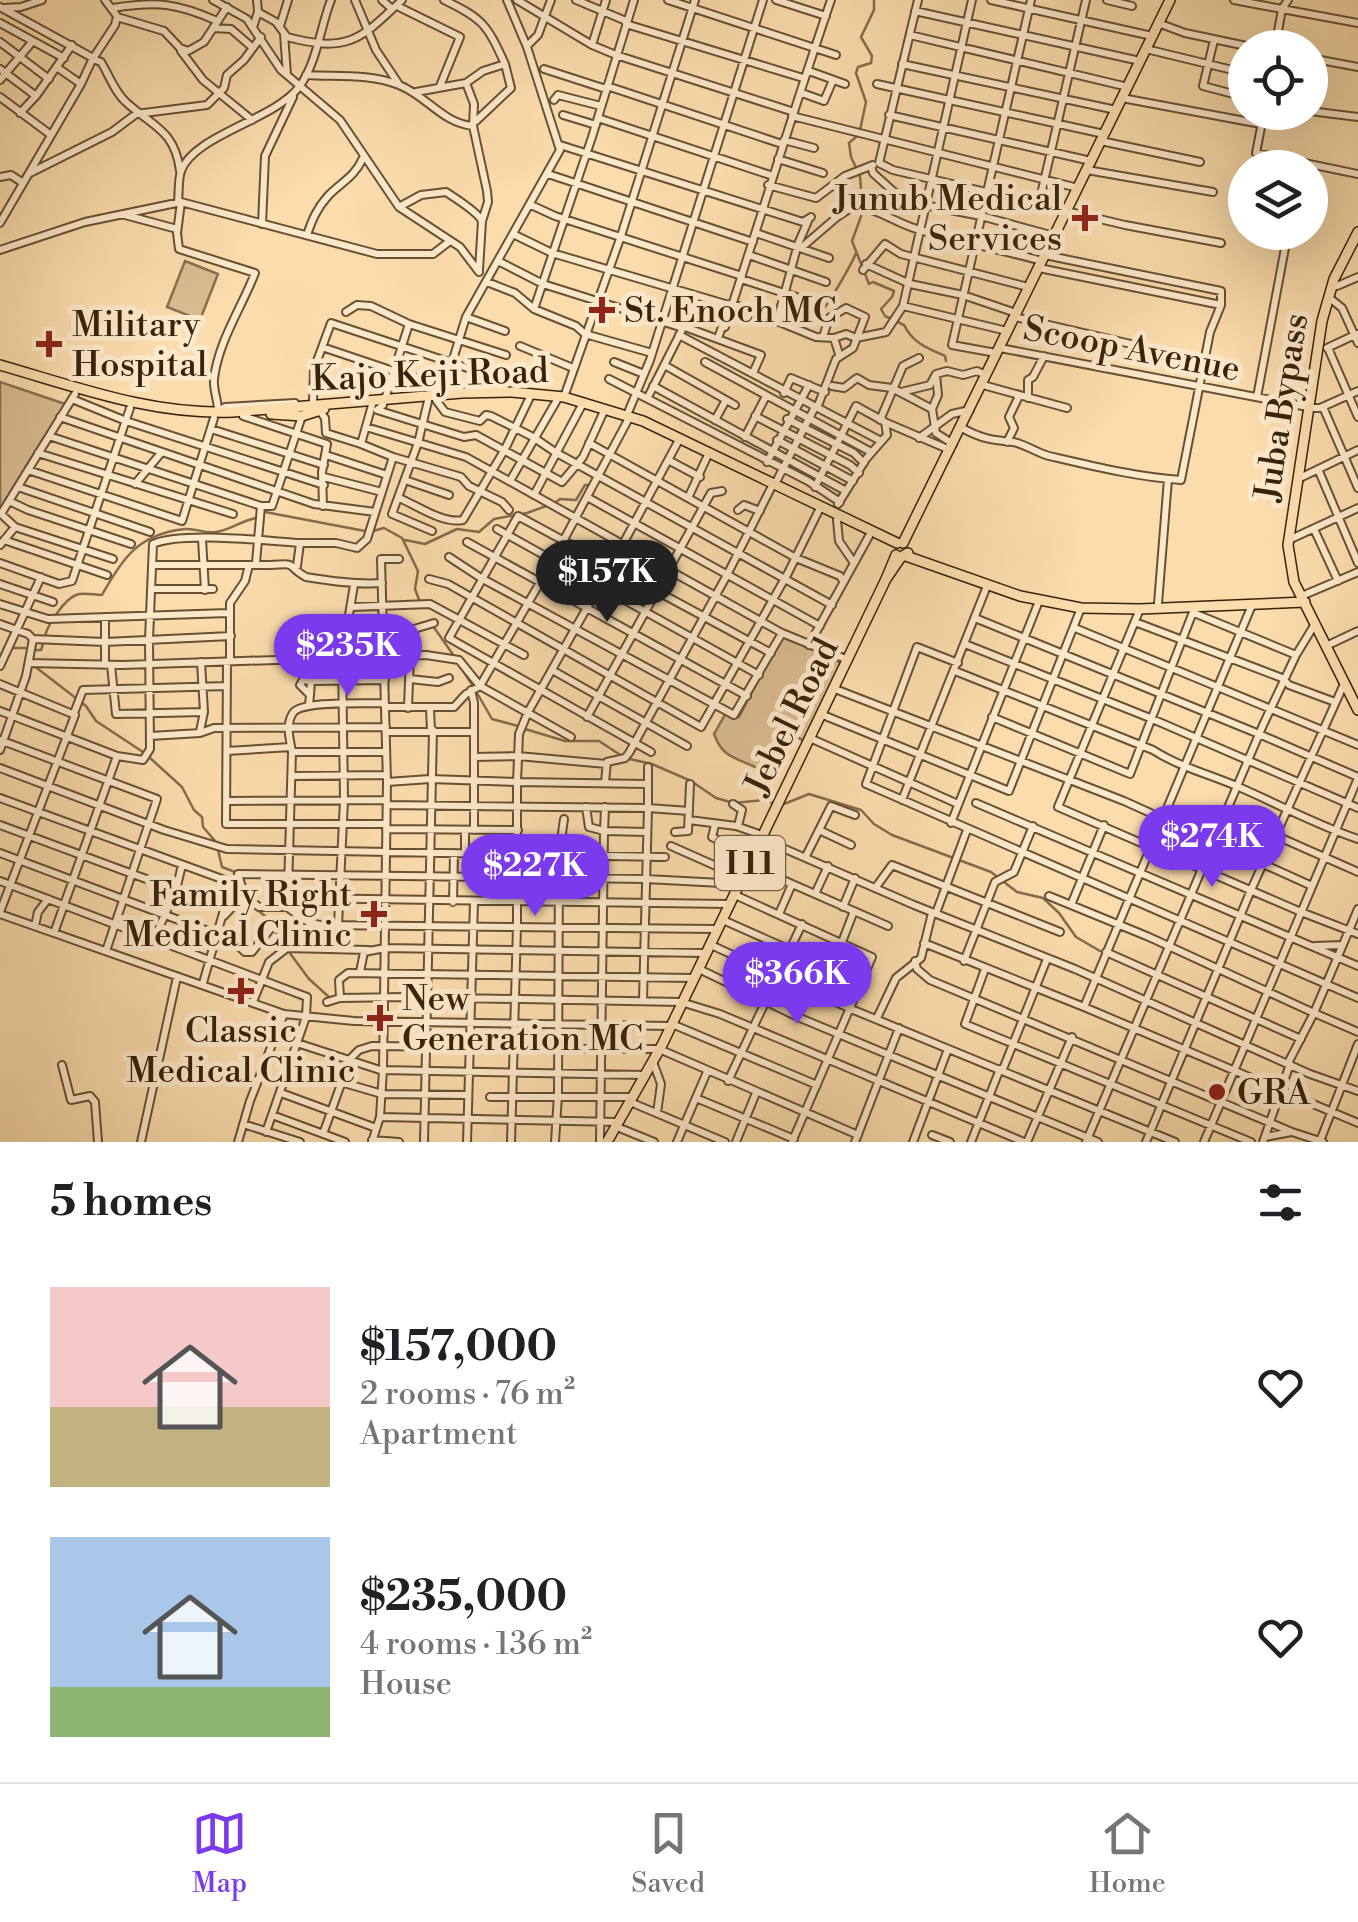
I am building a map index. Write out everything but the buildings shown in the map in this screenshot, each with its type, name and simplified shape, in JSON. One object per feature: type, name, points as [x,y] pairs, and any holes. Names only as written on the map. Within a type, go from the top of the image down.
[{"type":"main road","name":"Jebel Road","points":[[603,1142],[632,1100],[697,974],[1170,0]]},
{"type":"main road","name":"Juba Bypass","points":[[1358,232],[1326,302],[1315,407],[1288,545],[1292,576],[1358,710]]},
{"type":"main road","name":"Juba Bypass","points":[[1328,646],[1304,599],[1295,567],[1294,538],[1332,300],[1358,241]]},
{"type":"main road","name":"Kajo Keji Road","points":[[0,368],[130,408],[168,415],[302,416],[316,406],[382,402]]},
{"type":"main road","name":"Kajo Keji Road","points":[[0,368],[73,396],[212,413],[438,396],[508,394],[560,398],[628,417],[902,550]]},
{"type":"main road","name":"Kajo Keji Road","points":[[508,394],[560,398],[628,417]]},
{"type":"main road","name":"Kajo Keji Road","points":[[679,440],[902,550]]},
{"type":"main road","points":[[902,550],[1009,589],[1097,605],[1304,599]]},
{"type":"main road","points":[[902,550],[987,586],[1081,608],[1194,610],[1304,599]]},
{"type":"street","points":[[1,7],[21,8],[42,0]]},
{"type":"street","points":[[105,0],[117,17],[164,31],[202,80],[252,120]]},
{"type":"street","points":[[213,0],[244,17],[287,76],[340,120],[399,207],[460,247],[479,272],[488,190],[473,126],[474,104],[466,83]]},
{"type":"street","points":[[253,27],[258,0]]},
{"type":"street","points":[[287,76],[282,31],[288,0]]},
{"type":"street","points":[[262,224],[265,156],[306,75],[331,0]]},
{"type":"street","points":[[355,0],[368,32],[398,84]]},
{"type":"street","points":[[383,0],[460,38],[440,86]]},
{"type":"street","points":[[444,0],[476,15],[490,32],[511,88],[478,116],[473,126]]},
{"type":"street","points":[[432,531],[392,516],[423,425],[461,340],[466,317],[515,235],[560,145],[507,0]]},
{"type":"street","points":[[517,0],[592,45],[672,74],[883,140],[1078,188]]},
{"type":"street","points":[[526,47],[538,36],[551,0]]},
{"type":"street","points":[[576,0],[626,22],[803,78]]},
{"type":"street","points":[[592,45],[606,0]]},
{"type":"street","points":[[534,309],[634,0]]},
{"type":"street","points":[[668,0],[694,4],[836,55]]},
{"type":"street","points":[[696,1098],[793,1141],[872,958],[779,914],[733,900],[603,904],[297,898],[288,889],[292,749],[288,730],[293,713],[300,706],[454,707],[480,686],[530,602],[628,417],[663,320],[763,0]]},
{"type":"street","points":[[776,0],[826,16]]},
{"type":"street","points":[[718,338],[742,277],[768,185],[831,0]]},
{"type":"street","points":[[918,0],[873,173],[897,196],[926,207],[981,216],[1054,236]]},
{"type":"street","points":[[515,235],[552,253],[732,305],[823,337],[846,334],[858,338],[886,332],[903,306],[910,284],[972,0]]},
{"type":"street","points":[[990,0],[1030,4],[1152,36]]},
{"type":"street","points":[[1039,204],[1086,0]]},
{"type":"street","points":[[1107,0],[1132,6]]},
{"type":"street","points":[[1234,0],[1358,23]]},
{"type":"street","points":[[1279,30],[1282,9],[1288,0]]},
{"type":"street","points":[[113,8],[150,1],[172,4],[198,12],[213,28],[230,29],[253,48]]},
{"type":"street","points":[[510,482],[560,398],[573,368],[621,236],[694,4]]},
{"type":"street","points":[[958,320],[1030,4]]},
{"type":"street","points":[[244,17],[258,14],[282,31],[346,44],[368,32],[397,5]]},
{"type":"street","points":[[1,7],[101,62],[126,103],[142,112],[172,144],[180,172],[179,248],[256,273],[226,336],[214,377],[218,411],[226,406],[382,402]]},
{"type":"street","points":[[177,46],[194,50],[228,7]]},
{"type":"street","points":[[915,11],[1140,62]]},
{"type":"street","points":[[198,12],[213,28]]},
{"type":"street","points":[[0,222],[117,17]]},
{"type":"street","points":[[1158,24],[1228,43]]},
{"type":"street","points":[[1,25],[64,58]]},
{"type":"street","points":[[41,46],[48,32]]},
{"type":"street","points":[[910,35],[1128,87]]},
{"type":"street","points":[[29,174],[112,132],[142,112],[205,106],[261,36]]},
{"type":"street","points":[[1214,40],[1203,86],[1228,93]]},
{"type":"street","points":[[33,41],[2,74],[36,96]]},
{"type":"street","points":[[0,42],[49,78]]},
{"type":"street","points":[[20,113],[72,44]]},
{"type":"street","points":[[1146,49],[1228,69]]},
{"type":"street","points":[[1328,61],[1358,67]]},
{"type":"street","points":[[414,92],[466,83],[483,71],[505,64]]},
{"type":"street","points":[[902,64],[1116,110]]},
{"type":"street","points":[[57,68],[81,84]]},
{"type":"street","points":[[544,69],[724,125],[814,148]]},
{"type":"street","points":[[809,71],[845,84]]},
{"type":"street","points":[[306,75],[354,76],[398,84],[441,115],[460,125],[473,126]]},
{"type":"street","points":[[802,92],[824,100],[833,80]]},
{"type":"street","points":[[878,84],[1060,124],[1200,162]]},
{"type":"street","points":[[180,172],[208,144],[281,104],[299,87]]},
{"type":"street","points":[[554,100],[558,95],[602,106]]},
{"type":"street","points":[[0,98],[52,135]]},
{"type":"street","points":[[1122,98],[1228,118]]},
{"type":"street","points":[[1328,113],[1358,118]]},
{"type":"street","points":[[889,114],[1213,192]]},
{"type":"street","points":[[562,115],[652,137],[773,176]]},
{"type":"street","points":[[560,145],[803,222],[810,219],[777,321]]},
{"type":"street","points":[[307,235],[318,209],[353,176],[364,157]]},
{"type":"street","points":[[778,159],[823,173]]},
{"type":"street","points":[[768,185],[816,198],[845,176],[875,165],[1066,212],[1222,243]]},
{"type":"street","points":[[1328,169],[1358,174]]},
{"type":"street","points":[[548,174],[753,242]]},
{"type":"street","points":[[0,176],[14,176],[24,183]]},
{"type":"street","points":[[399,207],[422,194],[446,192],[482,221]]},
{"type":"street","points":[[0,213],[14,198]]},
{"type":"street","points":[[0,250],[85,222],[179,202],[391,255],[432,254],[450,242]]},
{"type":"street","points":[[531,204],[815,303]]},
{"type":"street","points":[[800,248],[855,205],[920,230],[1222,305]]},
{"type":"street","points":[[121,214],[177,229]]},
{"type":"street","points":[[756,233],[829,258]]},
{"type":"street","points":[[1030,288],[894,251],[885,244],[865,267],[910,284],[963,295],[1016,315],[1204,361]]},
{"type":"street","points":[[1258,397],[1285,250]]},
{"type":"street","points":[[749,256],[826,282]]},
{"type":"street","points":[[498,261],[543,284],[663,320],[753,374],[881,441]]},
{"type":"street","points":[[962,428],[990,441],[1007,442],[1047,455],[1181,480],[1210,332],[1222,305],[1221,290],[1042,261]]},
{"type":"street","points":[[1337,286],[1358,278]]},
{"type":"street","points":[[487,282],[515,293],[534,309],[576,326],[584,334],[652,353]]},
{"type":"street","points":[[1332,300],[1342,308],[1357,337],[1325,349],[1358,417]]},
{"type":"street","points":[[346,312],[358,305],[371,306],[409,324],[506,355]]},
{"type":"street","points":[[903,306],[1008,331]]},
{"type":"street","points":[[823,337],[829,318],[846,308],[865,317],[853,348],[839,354]]},
{"type":"street","points":[[648,397],[690,314],[722,327]]},
{"type":"street","points":[[466,317],[505,331]]},
{"type":"street","name":"Scoop Avenue","points":[[958,320],[952,345],[1035,354],[1315,407]]},
{"type":"street","points":[[702,332],[707,321]]},
{"type":"street","points":[[323,506],[327,444],[324,418],[316,406],[314,369],[330,324],[503,380],[508,394]]},
{"type":"street","points":[[409,324],[377,410],[466,438],[476,435],[563,482],[577,464],[604,411]]},
{"type":"street","points":[[682,330],[702,332],[762,355],[753,374]]},
{"type":"street","points":[[606,782],[608,760],[626,758],[792,448],[828,389],[839,354],[834,338]]},
{"type":"street","points":[[520,346],[573,368]]},
{"type":"street","points":[[322,347],[394,371],[438,396],[446,412],[482,421]]},
{"type":"street","points":[[1035,354],[1036,368]]},
{"type":"street","points":[[1007,442],[1014,428],[1009,416],[1024,397],[1028,380],[1034,377],[1044,356]]},
{"type":"street","points":[[883,421],[903,366],[919,358]]},
{"type":"street","points":[[614,362],[644,374]]},
{"type":"street","points":[[705,362],[872,452]]},
{"type":"street","points":[[666,366],[736,405]]},
{"type":"street","points":[[896,390],[930,385],[936,374],[947,370],[963,375],[973,370],[985,380],[1024,397],[1068,408]]},
{"type":"street","points":[[936,374],[939,390],[932,409],[933,428],[952,447]]},
{"type":"street","points":[[609,378],[840,502]]},
{"type":"street","points":[[780,402],[791,378],[828,389],[844,388],[856,378],[896,390],[932,409]]},
{"type":"street","points":[[767,462],[809,385]]},
{"type":"street","points":[[653,386],[846,491]]},
{"type":"street","points":[[1358,392],[1315,407],[1358,488]]},
{"type":"street","points":[[663,406],[670,394]]},
{"type":"street","points":[[112,559],[15,527],[0,514],[73,396],[126,421],[283,472],[382,492]]},
{"type":"street","points":[[745,437],[766,396]]},
{"type":"street","points":[[399,498],[460,522],[505,448],[530,397]]},
{"type":"street","points":[[715,420],[726,400]]},
{"type":"street","points":[[361,444],[366,426],[382,402]]},
{"type":"street","points":[[534,494],[582,405]]},
{"type":"street","points":[[815,487],[856,406],[920,438],[952,447]]},
{"type":"street","points":[[0,564],[59,584],[74,578],[130,408]]},
{"type":"street","points":[[920,438],[952,414],[971,410]]},
{"type":"street","points":[[243,416],[327,444]]},
{"type":"street","points":[[49,436],[262,506],[273,505],[302,416]]},
{"type":"street","points":[[476,435],[484,416],[491,416],[832,605]]},
{"type":"street","points":[[755,416],[850,464],[859,473]]},
{"type":"street","points":[[60,417],[323,506],[375,512]]},
{"type":"street","points":[[28,470],[182,521],[214,418]]},
{"type":"street","points":[[788,420],[854,454],[864,464]]},
{"type":"street","points":[[854,563],[840,541],[836,516],[846,491],[889,430],[883,421]]},
{"type":"street","points":[[366,426],[466,457],[782,633],[849,661]]},
{"type":"street","points":[[211,429],[324,464]]},
{"type":"street","points":[[326,433],[460,477],[509,510]]},
{"type":"street","points":[[511,1142],[519,734],[679,440]]},
{"type":"street","points":[[777,440],[853,481]]},
{"type":"street","points":[[589,443],[843,581]]},
{"type":"street","points":[[1302,477],[1358,450]]},
{"type":"street","points":[[38,452],[233,514]]},
{"type":"street","points":[[135,484],[161,453]]},
{"type":"street","points":[[326,455],[388,475]]},
{"type":"street","points":[[0,711],[117,756],[143,760],[150,749],[148,639],[154,543],[202,539],[360,547],[367,539],[393,457]]},
{"type":"street","points":[[688,498],[707,457]]},
{"type":"street","points":[[670,461],[700,476]]},
{"type":"street","points":[[1318,468],[1358,563]]},
{"type":"street","points":[[404,480],[449,495]]},
{"type":"street","points":[[1158,604],[1168,480]]},
{"type":"street","points":[[18,487],[150,532]]},
{"type":"street","points":[[587,717],[690,526],[711,493],[722,491]]},
{"type":"street","points":[[587,497],[820,626]]},
{"type":"street","points":[[9,500],[131,544]]},
{"type":"street","points":[[738,510],[744,505],[760,511]]},
{"type":"street","points":[[262,506],[253,564],[228,613],[231,636],[226,686],[226,824],[290,822],[430,830],[518,830]]},
{"type":"street","points":[[1294,538],[1358,508]]},
{"type":"street","points":[[429,579],[470,596],[700,727],[738,664],[819,510]]},
{"type":"street","points":[[651,752],[449,638],[519,516],[771,653]]},
{"type":"street","points":[[15,527],[2,542],[107,576]]},
{"type":"street","points":[[496,529],[759,675]]},
{"type":"street","points":[[1314,529],[1336,582]]},
{"type":"street","points":[[810,646],[869,536]]},
{"type":"street","points":[[152,589],[209,590],[202,539]]},
{"type":"street","points":[[468,542],[747,696]]},
{"type":"street","points":[[300,543],[297,566],[306,577],[333,578],[354,585],[382,583]]},
{"type":"street","points":[[449,557],[736,715],[782,633]]},
{"type":"street","points":[[399,558],[381,559],[387,779],[383,1070],[380,1117],[372,1141],[400,1142]]},
{"type":"street","points":[[152,566],[286,562],[297,566]]},
{"type":"street","points":[[1304,599],[1358,572]]},
{"type":"street","points":[[0,666],[41,577]]},
{"type":"street","points":[[0,584],[53,602]]},
{"type":"street","points":[[338,925],[344,800],[342,656],[354,585]]},
{"type":"street","points":[[902,800],[987,586]]},
{"type":"street","points":[[951,823],[1039,601]]},
{"type":"street","points":[[352,607],[426,603],[524,655]]},
{"type":"street","points":[[0,604],[48,619],[228,613]]},
{"type":"street","points":[[1084,1006],[1252,605]]},
{"type":"street","points":[[823,715],[1010,792],[1081,608]]},
{"type":"street","points":[[1140,610],[1058,806],[1354,932]]},
{"type":"street","points":[[992,718],[1130,774],[1194,610],[1296,655]]},
{"type":"street","points":[[104,617],[115,713],[204,712]]},
{"type":"street","points":[[975,618],[1358,778],[1204,1142]]},
{"type":"street","points":[[1135,622],[1335,702]]},
{"type":"street","points":[[0,624],[30,635],[33,640],[13,716],[1,743],[157,799],[106,951]]},
{"type":"street","points":[[346,633],[433,624]]},
{"type":"street","points":[[1087,1140],[1270,708],[1315,624]]},
{"type":"street","points":[[1075,628],[1358,745]]},
{"type":"street","points":[[1328,646],[1358,630]]},
{"type":"street","points":[[33,640],[105,642],[231,636]]},
{"type":"street","points":[[965,644],[1358,808]]},
{"type":"street","points":[[1358,839],[1004,690],[917,646],[866,784],[1358,998]]},
{"type":"street","points":[[28,663],[108,665],[384,655],[459,660],[480,686],[571,737]]},
{"type":"street","points":[[408,708],[410,655]]},
{"type":"street","points":[[309,658],[310,680]]},
{"type":"street","points":[[200,733],[204,712],[201,662]]},
{"type":"street","points":[[552,670],[687,746]]},
{"type":"street","points":[[410,678],[438,682],[450,678]]},
{"type":"street","points":[[309,704],[310,694],[300,684],[303,680],[384,680]]},
{"type":"street","points":[[0,684],[74,713]]},
{"type":"street","points":[[226,686],[80,691],[58,762],[0,913],[284,1014],[383,1022],[671,1025],[817,1085]]},
{"type":"street","points":[[835,689],[1021,764],[1124,800],[1312,886]]},
{"type":"street","points":[[465,853],[474,805],[471,690]]},
{"type":"street","points":[[1146,1142],[1310,756],[1335,702],[1352,692]]},
{"type":"street","points":[[424,1142],[430,709]]},
{"type":"street","points":[[150,736],[200,733],[210,728],[474,732]]},
{"type":"street","points":[[812,739],[958,804]]},
{"type":"street","points":[[227,751],[386,752]]},
{"type":"street","points":[[54,932],[117,756]]},
{"type":"street","points":[[474,757],[518,756],[606,764]]},
{"type":"street","points":[[0,768],[227,849],[342,848],[386,853],[665,857]]},
{"type":"street","points":[[643,1000],[648,768]]},
{"type":"street","points":[[292,776],[648,784]]},
{"type":"street","points":[[675,832],[688,831],[690,784]]},
{"type":"street","points":[[0,798],[236,886],[238,902],[224,916]]},
{"type":"street","points":[[227,801],[344,800],[689,811]]},
{"type":"street","points":[[976,802],[1358,966]]},
{"type":"street","points":[[733,804],[742,810],[738,826]]},
{"type":"street","points":[[806,856],[831,806],[855,815]]},
{"type":"street","points":[[586,807],[589,827],[604,832],[647,832]]},
{"type":"street","points":[[603,1142],[600,1072],[605,808]]},
{"type":"street","points":[[1225,813],[1358,872]]},
{"type":"street","points":[[554,1142],[558,1095],[559,854],[564,819]]},
{"type":"street","points":[[688,820],[738,826],[934,913],[1358,1090]]},
{"type":"street","points":[[715,824],[712,838],[751,861],[792,884],[888,926]]},
{"type":"street","points":[[0,825],[223,905],[224,916],[203,983]]},
{"type":"street","points":[[1070,905],[1104,825]]},
{"type":"street","points":[[964,961],[999,877],[1009,877],[1014,872],[1033,826]]},
{"type":"street","points":[[819,830],[851,845]]},
{"type":"street","points":[[876,1019],[896,978],[921,958],[966,830]]},
{"type":"street","points":[[671,846],[742,881]]},
{"type":"street","points":[[0,853],[232,940],[249,952],[272,927]]},
{"type":"street","points":[[453,902],[454,854]]},
{"type":"street","points":[[154,939],[176,890],[182,865]]},
{"type":"street","points":[[876,887],[892,865],[1060,932]]},
{"type":"street","points":[[816,894],[828,866]]},
{"type":"street","points":[[742,881],[238,874],[246,896],[259,907],[287,907],[314,924],[560,928],[721,925],[814,961]]},
{"type":"street","points":[[844,906],[855,878]]},
{"type":"street","points":[[0,881],[305,995],[306,1017],[266,1132]]},
{"type":"street","points":[[779,914],[792,884]]},
{"type":"street","points":[[1049,896],[1358,1032]]},
{"type":"street","points":[[287,907],[297,898]]},
{"type":"street","points":[[35,926],[38,912],[48,900]]},
{"type":"street","points":[[467,1142],[474,902]]},
{"type":"street","points":[[1292,1132],[1264,1140],[1289,1064],[1344,945],[1354,932],[1358,909]]},
{"type":"street","points":[[842,942],[854,911]]},
{"type":"street","points":[[728,1081],[802,924]]},
{"type":"street","points":[[924,943],[1084,1006],[1358,1123]]},
{"type":"street","points":[[1313,946],[1344,945]]},
{"type":"street","points":[[253,1002],[269,962],[288,948],[603,952],[709,949],[1175,1142]]},
{"type":"street","points":[[360,972],[362,955],[368,950]]},
{"type":"street","points":[[1106,952],[1302,1039]]},
{"type":"street","points":[[971,1142],[1047,958]]},
{"type":"street","points":[[915,962],[926,978],[1321,1142],[1358,1044]]},
{"type":"street","points":[[1274,976],[1292,968]]},
{"type":"street","points":[[985,969],[965,1024],[1251,1142]]},
{"type":"street","points":[[340,998],[341,976],[360,972],[515,976],[697,974],[1098,1142]]},
{"type":"street","points":[[140,1142],[177,977]]},
{"type":"street","points":[[327,1002],[340,998],[682,1002],[720,1014],[1025,1142],[1072,1037]]},
{"type":"street","points":[[238,1142],[284,1014]]},
{"type":"street","points":[[323,1134],[350,1059],[367,1046],[556,1046],[659,1049],[677,1054],[707,1072],[806,1112],[856,1138],[899,1028]]},
{"type":"street","points":[[297,1042],[383,1070],[644,1074]]},
{"type":"street","points":[[913,1142],[948,1050]]},
{"type":"street","points":[[652,1061],[661,1084],[657,1113]]},
{"type":"street","points":[[62,1066],[71,1100],[90,1096],[95,1102],[98,1142]]},
{"type":"street","points":[[289,1067],[382,1094],[468,1095]]},
{"type":"street","points":[[677,1142],[707,1072]]},
{"type":"street","points":[[736,1142],[756,1092]]},
{"type":"street","points":[[281,1093],[376,1128]]},
{"type":"street","points":[[490,1096],[601,1096],[632,1100],[725,1142]]},
{"type":"street","points":[[272,1115],[345,1142]]},
{"type":"street","points":[[380,1117],[601,1121],[654,1142]]},
{"type":"street","points":[[243,1124],[300,1142]]},
{"type":"street","points":[[932,1135],[950,1142]]},
{"type":"shaded area","points":[[185,261],[218,274],[200,320],[167,307]]},
{"type":"shaded area","points":[[0,382],[68,405],[2,511],[0,509]]},
{"type":"shaded area","points":[[781,635],[842,663],[805,742],[785,729],[759,769],[726,753],[714,734],[726,713],[739,717]]},
{"type":"waterway","points":[[860,130],[866,102],[856,73],[858,67],[871,63],[872,56],[861,37],[874,10],[874,0]]},
{"type":"waterway","points":[[856,137],[849,143],[860,176],[862,203]]},
{"type":"waterway","points":[[863,211],[852,241],[869,284],[873,282],[894,291],[881,309],[885,316],[904,325],[921,344],[945,356],[946,361]]},
{"type":"waterway","points":[[790,323],[822,310],[856,253]]},
{"type":"waterway","points":[[556,502],[576,500],[585,485],[589,485]]},
{"type":"waterway","points":[[405,540],[425,544],[457,529],[479,532],[494,519],[549,505]]},
{"type":"waterway","points":[[45,636],[71,598],[79,594],[102,595],[125,559],[156,536],[185,529],[222,531],[265,512],[365,531]]},
{"type":"waterway","points":[[373,531],[384,528],[402,538],[418,571],[415,589],[420,602]]},
{"type":"waterway","points":[[433,626],[454,656]]},
{"type":"waterway","points":[[31,650],[41,650],[43,644]]},
{"type":"waterway","points":[[12,648],[25,648]]},
{"type":"waterway","points":[[458,663],[473,686]]},
{"type":"waterway","points":[[33,665],[86,706],[96,721],[143,752]]},
{"type":"waterway","points":[[477,693],[492,719],[518,726]]},
{"type":"waterway","points":[[525,729],[565,741],[599,741],[625,758],[652,764],[691,781],[716,798],[734,803],[773,803]]},
{"type":"waterway","points":[[149,757],[182,787],[202,817],[203,827],[216,842]]},
{"type":"waterway","points":[[784,804],[809,794],[861,810],[892,835],[991,872],[1017,892],[1043,898],[1076,937],[1100,951]]},
{"type":"waterway","points":[[218,850],[222,867],[235,872]]},
{"type":"waterway","points":[[247,902],[269,919],[309,979],[329,997]]},
{"type":"place","name":"Junub Medical Services","points":[[1085,218]]},
{"type":"place","name":"St. Enoch MC","points":[[602,310]]},
{"type":"place","name":"Military Hospital","points":[[49,344]]},
{"type":"place","name":"Family Right Medical Clinic","points":[[374,914]]},
{"type":"place","name":"Classic Medical Clinic","points":[[241,991]]},
{"type":"place","name":"New Generation MC","points":[[380,1018]]},
{"type":"place","name":"GRA","points":[[1217,1092]]}]
